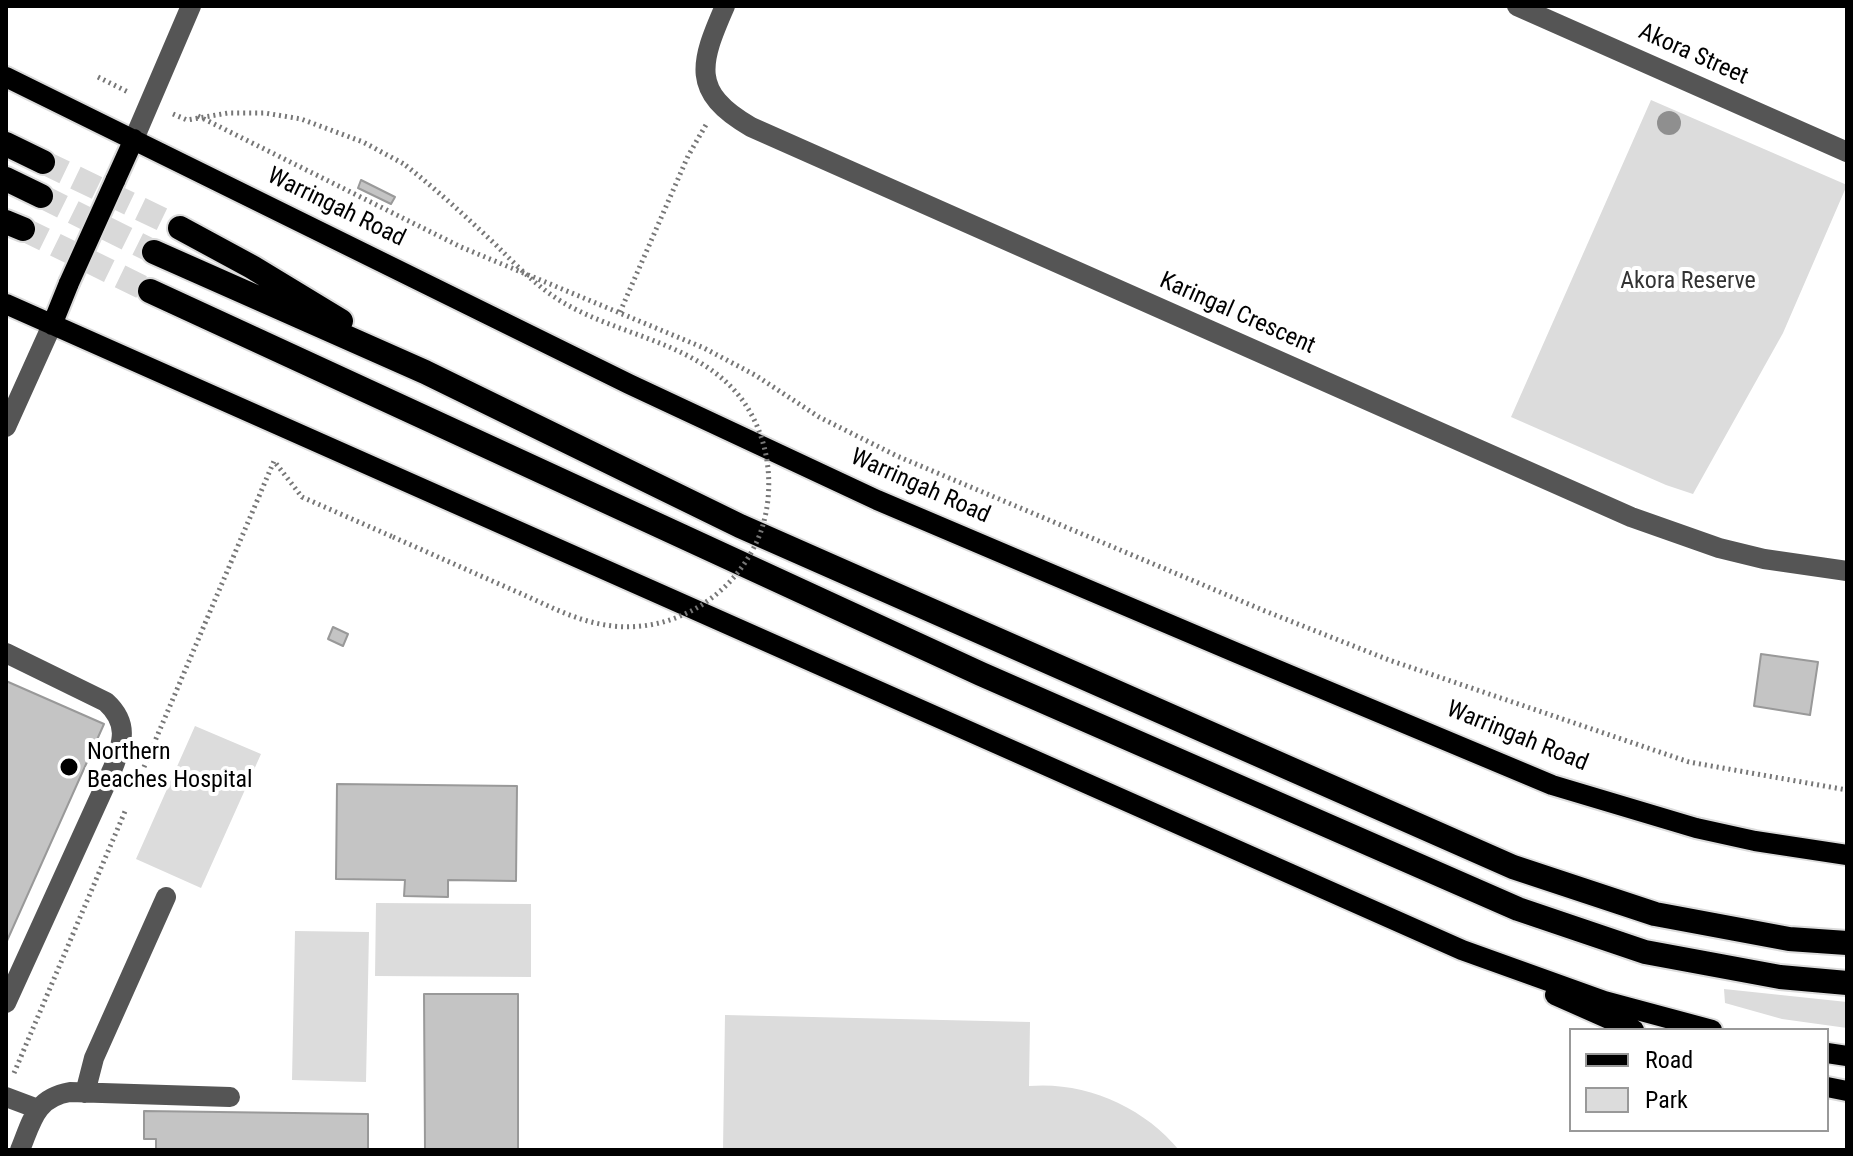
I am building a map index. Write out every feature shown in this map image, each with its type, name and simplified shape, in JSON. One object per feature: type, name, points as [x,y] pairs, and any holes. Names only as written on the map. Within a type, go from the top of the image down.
[{"type":"highway","points":[[6,144],[43,162]]},
{"type":"highway","points":[[6,179],[41,196]]},
{"type":"highway","points":[[180,228],[252,267],[425,372]]},
{"type":"highway","points":[[154,252],[425,372],[740,526],[1513,867],[1655,914],[1789,939],[1847,943]]},
{"type":"highway","points":[[150,291],[981,674],[1518,909],[1645,952],[1780,977],[1847,983]]},
{"type":"main road","name":"Warringah Road","points":[[6,77],[629,384],[877,500],[1552,785],[1696,828],[1755,841],[1847,855]]},
{"type":"main road","points":[[52,325],[134,139]]},
{"type":"main road","points":[[6,304],[1462,950],[1629,1028]]},
{"type":"main road","points":[[1462,950],[1604,1001],[1705,1028]]},
{"type":"street","points":[[134,139],[191,6]]},
{"type":"street","points":[[718,104],[710,92],[705,57],[725,6]]},
{"type":"street","name":"Akora Street","points":[[1517,6],[1847,152]]},
{"type":"street","name":"Karingal Crescent","points":[[718,104],[751,127],[1631,517],[1719,548],[1764,559],[1847,571]]},
{"type":"street","points":[[6,427],[52,325]]},
{"type":"street","points":[[6,653],[106,702],[116,711],[122,723],[122,738],[113,768],[6,1003]]},
{"type":"street","points":[[85,1093],[94,1058],[166,897]]},
{"type":"street","points":[[20,1150],[38,1109],[58,1094],[230,1097]]},
{"type":"street","points":[[6,1097],[38,1109]]},
{"type":"path","points":[[620,312],[688,156],[718,104]]},
{"type":"path","points":[[274,461],[302,497],[581,619],[613,626],[665,621],[697,608],[723,590],[755,547],[768,504],[767,460],[755,421],[742,400],[715,373],[682,353],[563,303],[535,282],[452,203],[404,164],[352,137],[301,119],[265,113],[198,116],[461,247],[620,312],[704,348],[755,375],[819,417],[897,456],[1265,611],[1389,660],[1689,762],[1847,790]]},
{"type":"green space","name":"Akora Reserve","points":[[1651,100],[1847,185],[1783,333],[1693,494],[1511,417]]},
{"type":"green space","points":[[195,726],[261,754],[201,888],[136,859]]},
{"type":"green space","points":[[376,903],[531,904],[531,977],[375,976]]},
{"type":"green space","points":[[295,931],[369,932],[366,1082],[292,1080]]},
{"type":"green space","points":[[1724,989],[1847,1002],[1847,1028],[1782,1019],[1725,1003]]},
{"type":"green space","points":[[725,1015],[1030,1022],[1029,1086],[1071,1088],[1112,1100],[1149,1121],[1179,1150],[723,1150]]},
{"type":"building","points":[[361,180],[395,197],[391,204],[358,188]]},
{"type":"building","points":[[333,627],[348,634],[343,646],[328,639]]},
{"type":"building","points":[[1761,654],[1818,662],[1810,715],[1754,706]]},
{"type":"building","points":[[6,681],[104,724],[6,943]]},
{"type":"building","points":[[337,784],[517,786],[516,881],[448,880],[448,897],[404,896],[405,880],[336,879]]},
{"type":"building","points":[[424,994],[518,994],[518,1150],[425,1150]]},
{"type":"building","points":[[144,1111],[368,1114],[368,1150],[156,1150],[156,1139],[144,1139]]},
{"type":"tunnel","points":[[43,162],[180,228]]},
{"type":"tunnel","points":[[41,196],[154,252]]},
{"type":"tunnel","points":[[23,229],[150,291]]},
{"type":"place","name":"Northern Beaches Hospital","points":[[69,767]]}]
